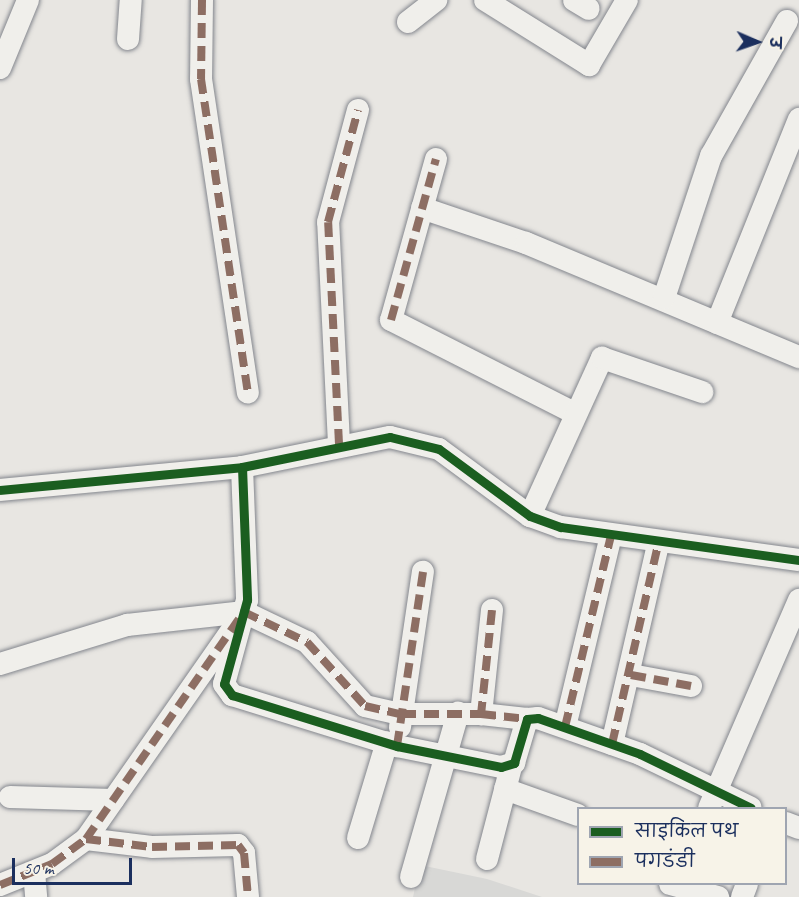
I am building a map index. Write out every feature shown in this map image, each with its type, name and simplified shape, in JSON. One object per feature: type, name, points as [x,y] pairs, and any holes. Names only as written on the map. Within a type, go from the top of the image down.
[{"type":"street","points":[[0,68],[28,0]]},
{"type":"street","points":[[129,39],[131,0]]},
{"type":"street","points":[[202,0],[203,101],[248,392]]},
{"type":"street","points":[[408,22],[436,0]]},
{"type":"street","points":[[485,0],[589,65],[627,0]]},
{"type":"street","points":[[664,298],[711,156],[787,21]]},
{"type":"street","points":[[339,444],[328,222],[358,110]]},
{"type":"street","points":[[717,323],[799,119]]},
{"type":"street","points":[[436,159],[391,320],[574,413]]},
{"type":"street","points":[[422,208],[664,298],[799,357]]},
{"type":"street","points":[[530,516],[597,363],[608,356],[702,392]]},
{"type":"street","points":[[0,490],[242,467],[339,444],[384,437],[428,444],[474,470],[530,516],[611,535],[799,560]]},
{"type":"street","points":[[242,467],[244,612],[224,684],[231,695],[392,744],[444,756],[511,767]]},
{"type":"street","points":[[565,727],[611,535]]},
{"type":"street","points":[[612,744],[632,675],[659,541]]},
{"type":"street","points":[[358,838],[401,714],[423,572]]},
{"type":"street","points":[[712,800],[799,600]]},
{"type":"street","points":[[482,714],[492,610]]},
{"type":"street","points":[[0,885],[34,872],[86,839],[244,612]]},
{"type":"street","points":[[0,664],[127,625],[244,612],[307,642],[365,705],[401,714],[482,714],[527,719],[565,727],[612,744],[712,800],[746,807]]},
{"type":"street","points":[[632,675],[691,686]]},
{"type":"street","points":[[411,877],[458,713]]},
{"type":"street","points":[[487,859],[511,767],[527,719]]},
{"type":"street","points":[[505,789],[577,814]]},
{"type":"street","points":[[10,797],[113,800]]},
{"type":"street","points":[[86,839],[152,847],[238,845],[244,853],[248,897]]},
{"type":"street","points":[[34,872],[36,897]]},
{"type":"street","points":[[674,885],[718,897]]},
{"type":"shaded area","points":[[420,865],[487,879],[542,897],[413,897]]},
{"type":"marked path","points":[[202,0],[201,79],[248,392]]},
{"type":"marked path","points":[[339,444],[328,222],[358,110]]},
{"type":"marked path","points":[[391,320],[436,159]]},
{"type":"marked path","points":[[565,727],[611,535]]},
{"type":"marked path","points":[[612,744],[659,541]]},
{"type":"marked path","points":[[397,746],[423,572]]},
{"type":"marked path","points":[[492,610],[481,714],[527,719]]},
{"type":"marked path","points":[[0,885],[52,864],[86,839],[244,612],[307,642],[365,706],[401,714],[481,714]]},
{"type":"marked path","points":[[631,675],[691,686]]},
{"type":"marked path","points":[[86,839],[152,847],[238,845],[244,853],[248,897]]},
{"type":"cycle path","points":[[0,490],[242,467],[390,437],[439,449],[530,516],[561,527],[799,560]]},
{"type":"cycle path","points":[[242,467],[247,600],[224,684],[232,695],[397,746],[501,767],[514,763],[527,719],[538,718],[640,754],[749,807]]}]
